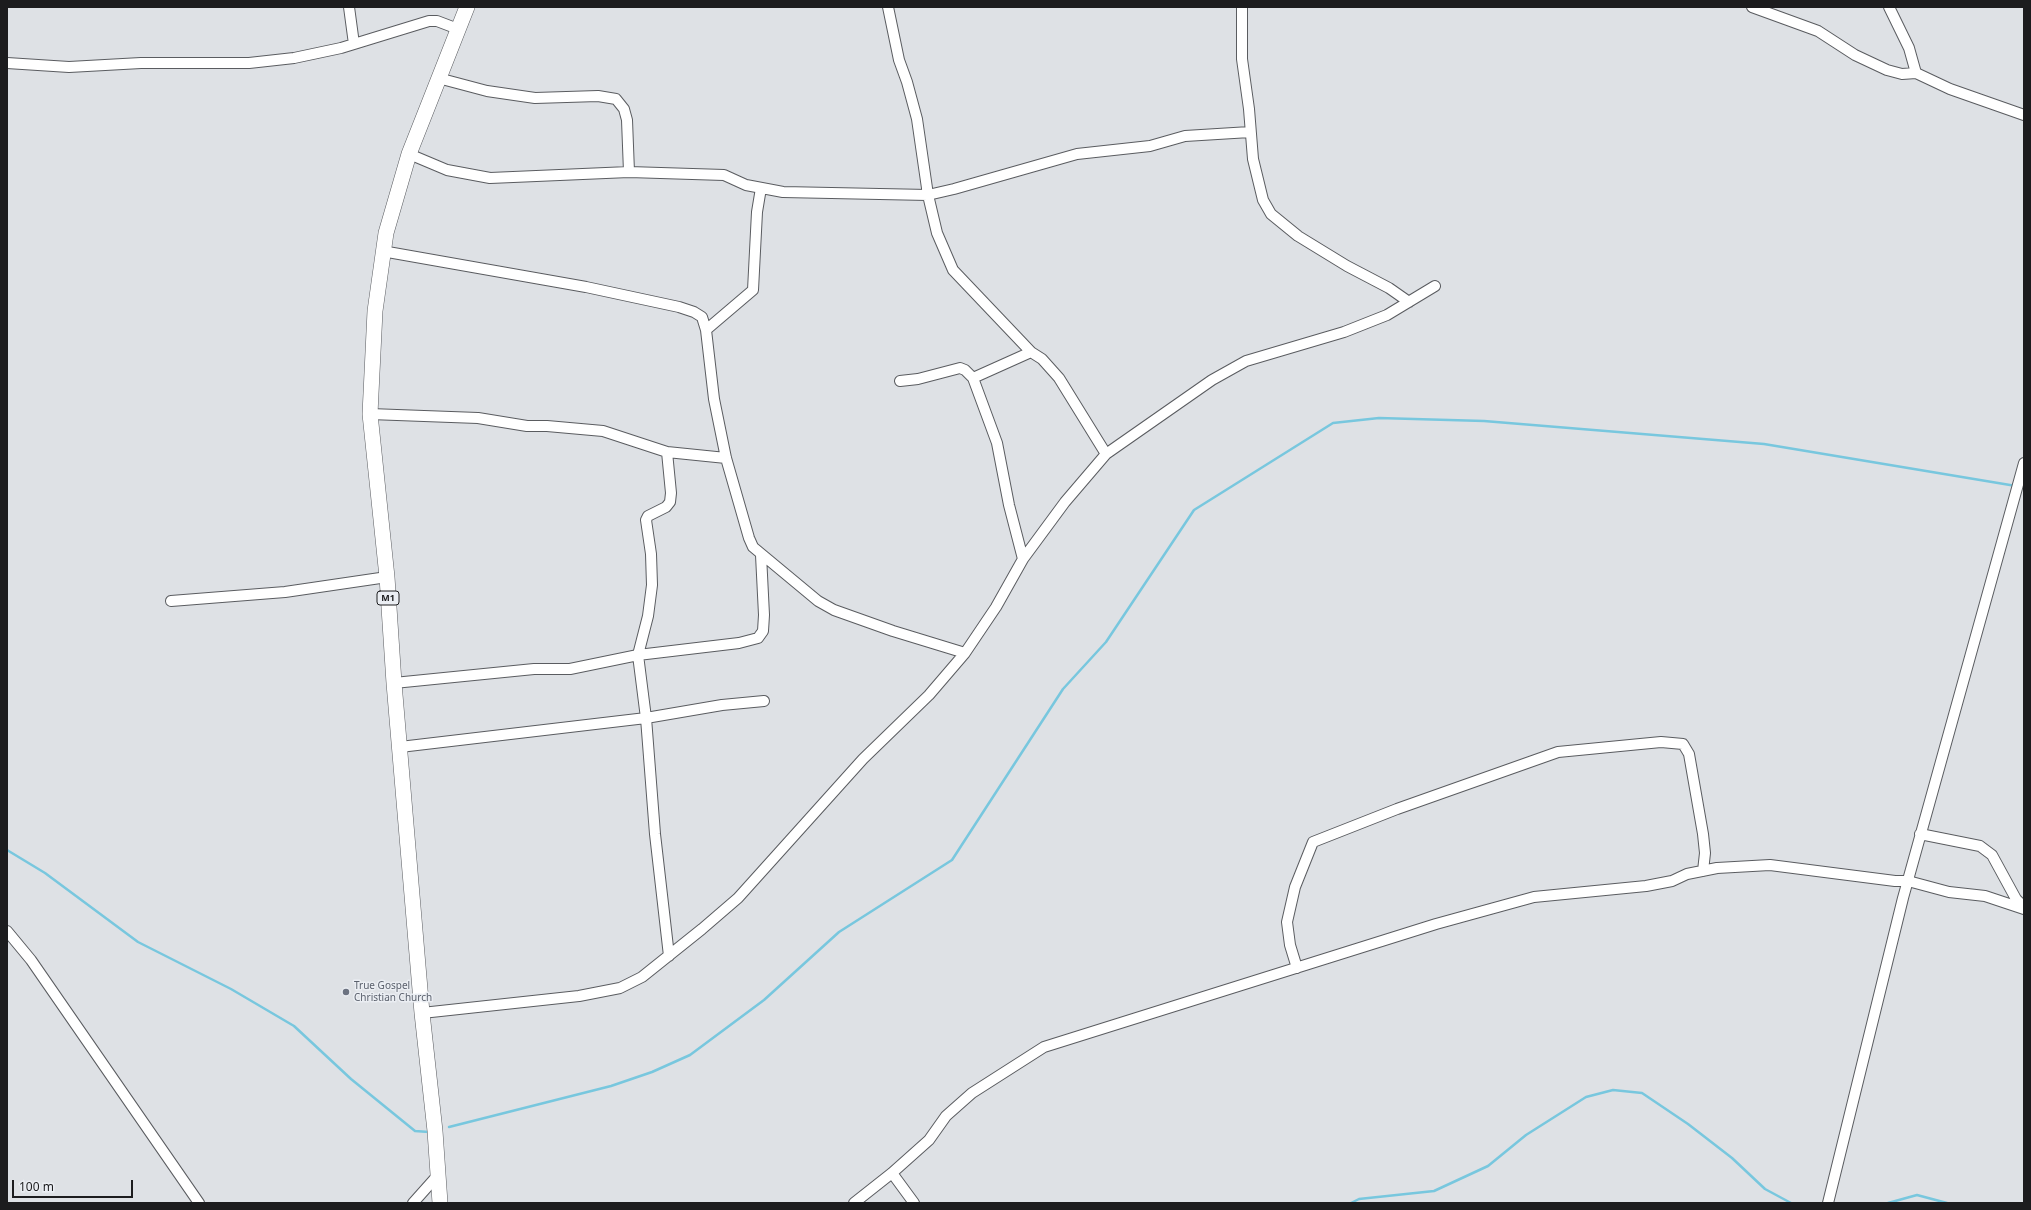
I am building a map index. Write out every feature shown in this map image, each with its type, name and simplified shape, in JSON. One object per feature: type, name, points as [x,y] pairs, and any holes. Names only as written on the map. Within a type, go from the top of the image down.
[{"type":"highway","name":"M1","points":[[440,1203],[435,1131],[422,1013],[394,683],[387,577],[370,414],[372,342],[382,251],[409,154],[467,7]]},
{"type":"street","points":[[349,7],[354,44]]},
{"type":"street","points":[[888,7],[899,60],[907,82],[917,119],[928,195],[938,233],[953,270],[1031,352],[1042,359],[1059,378],[1106,454]]},
{"type":"street","points":[[1242,7],[1242,59],[1249,109],[1250,132],[1258,185],[1263,200],[1271,214],[1298,236],[1347,266],[1389,288],[1409,302]]},
{"type":"street","points":[[1752,7],[1818,31],[1855,55],[1887,70],[1902,74],[1916,73],[1950,89],[2024,116]]},
{"type":"street","points":[[1889,7],[1909,48],[1916,73]]},
{"type":"street","points":[[7,64],[69,67],[141,63],[249,63],[294,58],[354,44],[429,21],[437,21],[458,29]]},
{"type":"street","points":[[438,78],[487,91],[535,98],[598,96],[616,99],[624,109],[627,120],[629,172]]},
{"type":"street","points":[[409,154],[447,170],[490,178],[629,172],[724,175],[746,184],[783,192],[928,195],[1077,154],[1150,146],[1185,136],[1250,132]]},
{"type":"street","points":[[706,330],[753,290],[757,212],[761,188]]},
{"type":"street","points":[[382,251],[586,287],[679,307],[694,312],[702,317],[706,330],[714,399],[726,458],[749,538],[753,547],[818,601],[834,610],[894,631],[965,653]]},
{"type":"street","points":[[422,1013],[579,996],[620,988],[642,977],[738,898],[862,759],[929,695],[965,653],[996,607],[1023,558],[1065,502],[1106,454],[1212,380],[1246,361],[1344,332],[1388,315],[1436,286]]},
{"type":"street","points":[[973,378],[1031,352]]},
{"type":"street","points":[[900,380],[918,379],[960,368],[965,370],[973,378],[997,443],[1009,505],[1023,558]]},
{"type":"street","points":[[370,414],[478,418],[527,426],[547,426],[603,431],[668,452],[726,458]]},
{"type":"street","points":[[668,452],[671,488],[670,502],[666,507],[648,516],[646,520],[651,554],[652,585],[648,616],[638,655],[646,718],[655,834],[669,956]]},
{"type":"street","points":[[1828,1203],[1863,1057],[1920,834],[2024,463]]},
{"type":"street","points":[[394,683],[534,669],[570,668],[638,655],[739,643],[758,638],[763,632],[764,615],[761,555]]},
{"type":"street","points":[[171,601],[285,592],[387,577]]},
{"type":"street","points":[[400,746],[646,718],[722,705],[764,701]]},
{"type":"street","points":[[1297,968],[1290,945],[1286,922],[1293,893],[1313,842],[1397,809],[1558,752],[1661,742],[1683,744],[1689,754],[1703,834],[1705,853],[1703,871]]},
{"type":"street","points":[[1920,834],[1980,846],[1992,855],[2016,899],[2024,908]]},
{"type":"street","points":[[854,1203],[930,1140],[946,1116],[972,1093],[1044,1047],[1436,924],[1534,897],[1646,886],[1672,881],[1687,874],[1717,868],[1770,865],[1895,881],[1908,881],[1949,892],[1985,896],[2024,908]]},
{"type":"street","points":[[7,931],[32,960],[199,1203]]},
{"type":"street","points":[[892,1173],[914,1203]]},
{"type":"street","points":[[413,1203],[422,1198],[438,1175]]},
{"type":"waterway","points":[[449,1127],[611,1086],[652,1072],[690,1055],[764,1000],[839,932],[952,860],[1063,689],[1106,642],[1194,510],[1333,423],[1379,418],[1484,421],[1764,444],[2016,486]]},
{"type":"waterway","points":[[7,850],[45,873],[138,942],[231,989],[294,1026],[351,1079],[415,1131],[429,1132]]},
{"type":"waterway","points":[[1351,1203],[1359,1199],[1434,1191],[1488,1166],[1526,1135],[1586,1097],[1613,1090],[1642,1093],[1688,1124],[1732,1158],[1765,1189],[1791,1203]]},
{"type":"waterway","points":[[1888,1203],[1917,1195],[1947,1203]]},
{"type":"place","name":"True Gospel Christian Church","points":[[346,992]]}]
